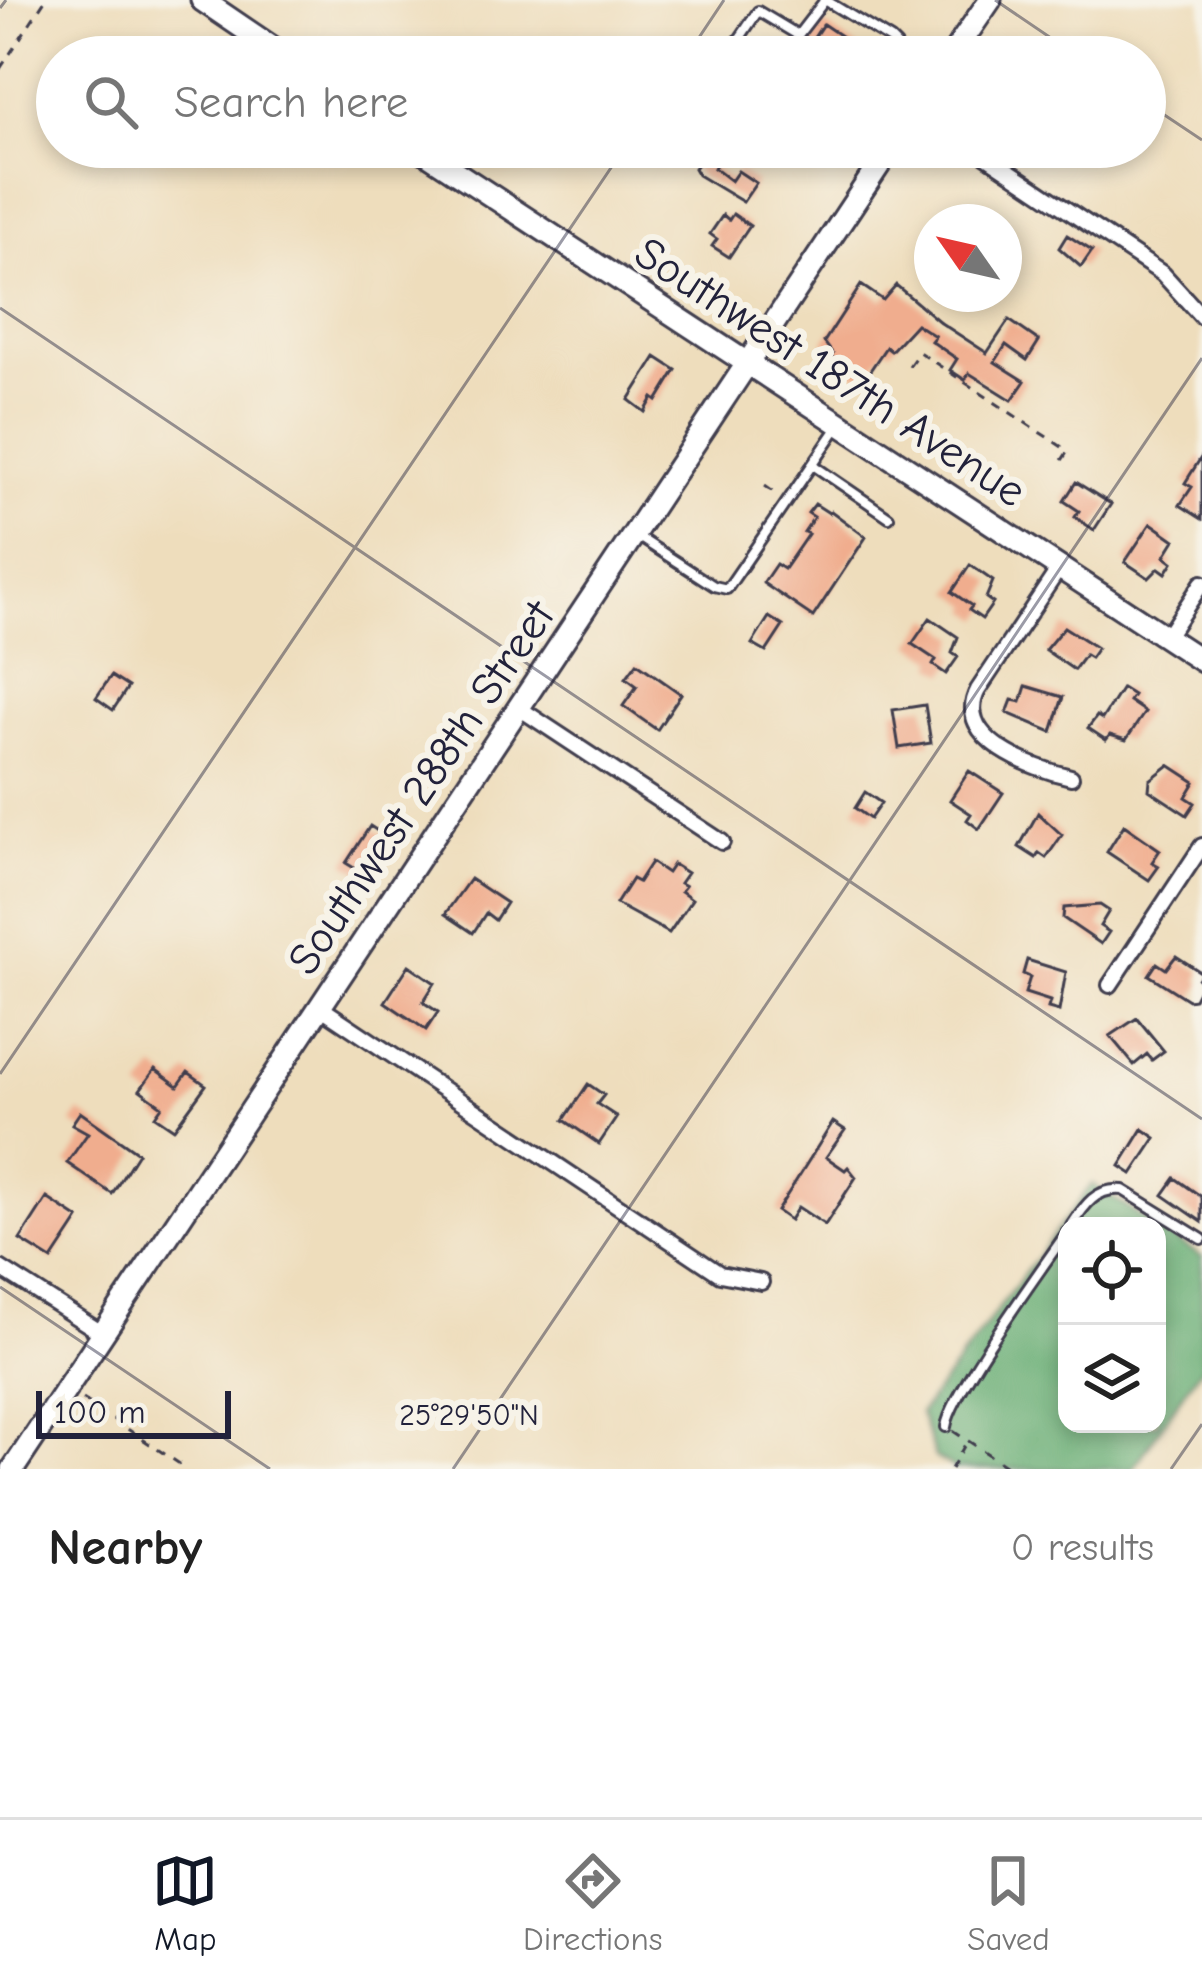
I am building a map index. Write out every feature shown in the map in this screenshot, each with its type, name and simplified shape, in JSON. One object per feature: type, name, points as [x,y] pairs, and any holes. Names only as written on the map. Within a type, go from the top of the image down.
[{"type":"street","points":[[202,0],[255,36]]},
{"type":"street","points":[[966,36],[990,0]]},
{"type":"street","name":"Southwest 187th Avenue","points":[[449,168],[1202,661]]},
{"type":"street","name":"Southwest 288th Street","points":[[13,1469],[874,168]]},
{"type":"street","points":[[1004,168],[1163,274],[1202,316]]},
{"type":"street","points":[[1060,567],[970,708],[982,734],[1035,768],[1071,777]]},
{"type":"street","points":[[1166,638],[1202,583]]},
{"type":"street","points":[[519,708],[722,842]]},
{"type":"street","points":[[1110,985],[1202,846]]},
{"type":"street","points":[[320,1007],[720,1274],[761,1282]]},
{"type":"street","points":[[0,1268],[103,1334]]},
{"type":"lane","points":[[741,36],[758,11],[798,35],[825,0],[884,36]]},
{"type":"lane","points":[[635,535],[714,586],[727,589],[841,423]]},
{"type":"lane","points":[[813,465],[890,517]]},
{"type":"lane","points":[[1078,1217],[1094,1196],[1123,1190],[1202,1238]]},
{"type":"lane","points":[[946,1426],[961,1392],[1058,1246]]},
{"type":"path","points":[[0,69],[44,0]]},
{"type":"path","points":[[909,366],[919,352],[1068,451],[1059,465]]},
{"type":"path","points":[[765,486],[789,503]]},
{"type":"path","points":[[66,1388],[187,1469]]},
{"type":"path","points":[[946,1426],[1011,1469]]},
{"type":"path","points":[[951,1469],[967,1441]]},
{"type":"green space","points":[[1092,1184],[1142,1217],[1067,1217]]},
{"type":"green space","points":[[1058,1229],[1058,1433],[1157,1433],[1133,1469],[955,1469],[935,1457],[920,1413]]},
{"type":"green space","points":[[1166,1233],[1202,1257],[1202,1366],[1166,1420]]},
{"type":"building","points":[[823,24],[841,36],[815,36]]},
{"type":"building","points":[[694,168],[714,168],[731,181],[738,171],[756,183],[743,202]]},
{"type":"building","points":[[733,214],[750,226],[729,257],[712,246],[717,239],[710,234],[723,215],[729,220]]},
{"type":"building","points":[[1067,235],[1092,251],[1081,267],[1059,248]]},
{"type":"building","points":[[861,285],[883,300],[896,285],[914,300],[914,312],[928,312],[987,353],[1009,320],[1039,341],[1027,360],[1006,345],[995,362],[1025,381],[1012,400],[969,373],[965,380],[950,370],[957,359],[916,324],[891,351],[886,347],[867,375],[862,372],[860,376],[831,357],[824,342]]},
{"type":"building","points":[[656,357],[676,370],[645,412],[629,400]]},
{"type":"building","points":[[1202,456],[1202,519],[1180,505],[1192,487],[1185,483]]},
{"type":"building","points":[[1076,482],[1111,504],[1094,530],[1075,517],[1079,511],[1064,501]]},
{"type":"building","points":[[815,504],[866,537],[813,617],[763,583],[776,564],[784,569],[808,534],[804,532],[814,517],[808,513]]},
{"type":"building","points":[[1151,523],[1175,540],[1165,556],[1173,562],[1166,573],[1159,568],[1149,578],[1125,562]]},
{"type":"building","points":[[970,565],[993,581],[986,598],[993,603],[982,619],[952,592]]},
{"type":"building","points":[[769,617],[783,626],[766,652],[752,644]]},
{"type":"building","points":[[930,618],[958,637],[952,653],[958,657],[946,674],[933,665],[936,660],[912,644]]},
{"type":"building","points":[[1064,627],[1097,648],[1074,670],[1045,650]]},
{"type":"building","points":[[637,663],[681,694],[657,730],[623,706],[637,686],[626,678]]},
{"type":"building","points":[[111,676],[128,687],[113,710],[96,698]]},
{"type":"building","points":[[1026,686],[1063,697],[1052,732],[1007,713],[1012,700],[1021,702]]},
{"type":"building","points":[[1122,688],[1133,695],[1129,701],[1145,712],[1126,740],[1110,735],[1106,740],[1088,728],[1097,716],[1102,719]]},
{"type":"building","points":[[925,705],[931,743],[899,748],[893,710]]},
{"type":"building","points":[[1169,765],[1195,782],[1186,797],[1195,803],[1187,815],[1149,790],[1150,780]]},
{"type":"building","points":[[969,771],[1003,793],[979,829],[967,820],[971,814],[950,800]]},
{"type":"building","points":[[865,792],[881,803],[870,819],[855,808]]},
{"type":"building","points":[[1038,813],[1062,835],[1046,858],[1039,853],[1036,858],[1019,847]]},
{"type":"building","points":[[1124,825],[1160,850],[1152,862],[1159,866],[1149,880],[1107,852]]},
{"type":"building","points":[[370,826],[390,839],[367,876],[346,863]]},
{"type":"building","points":[[651,862],[667,873],[673,864],[687,873],[681,891],[692,899],[669,933],[616,904],[632,879],[638,882]]},
{"type":"building","points":[[470,879],[506,903],[495,920],[486,913],[473,933],[445,914]]},
{"type":"building","points":[[1100,905],[1109,911],[1100,926],[1109,932],[1101,944],[1063,918],[1064,908]]},
{"type":"building","points":[[1176,956],[1202,973],[1194,999],[1188,1000],[1149,975],[1157,963],[1166,969]]},
{"type":"building","points":[[1027,960],[1066,972],[1059,1011],[1048,1008],[1050,1001],[1025,993],[1030,977],[1023,974]]},
{"type":"building","points":[[409,965],[435,983],[423,1002],[438,1012],[426,1030],[385,1002]]},
{"type":"building","points":[[1137,1018],[1164,1051],[1152,1060],[1147,1054],[1134,1065],[1110,1036]]},
{"type":"building","points":[[155,1069],[178,1086],[188,1072],[206,1085],[174,1129],[155,1116],[162,1106],[140,1090]]},
{"type":"building","points":[[588,1084],[604,1095],[597,1104],[617,1117],[599,1144],[564,1120]]},
{"type":"building","points":[[80,1112],[138,1153],[112,1194],[67,1163],[88,1133],[72,1124]]},
{"type":"building","points":[[833,1122],[845,1130],[826,1157],[845,1170],[848,1167],[856,1177],[825,1225],[798,1207],[790,1220],[777,1211]]},
{"type":"building","points":[[1143,1129],[1156,1138],[1132,1174],[1120,1166]]},
{"type":"building","points":[[1175,1178],[1202,1197],[1202,1222],[1163,1195]]},
{"type":"building","points":[[47,1198],[79,1219],[52,1260],[20,1240]]}]
